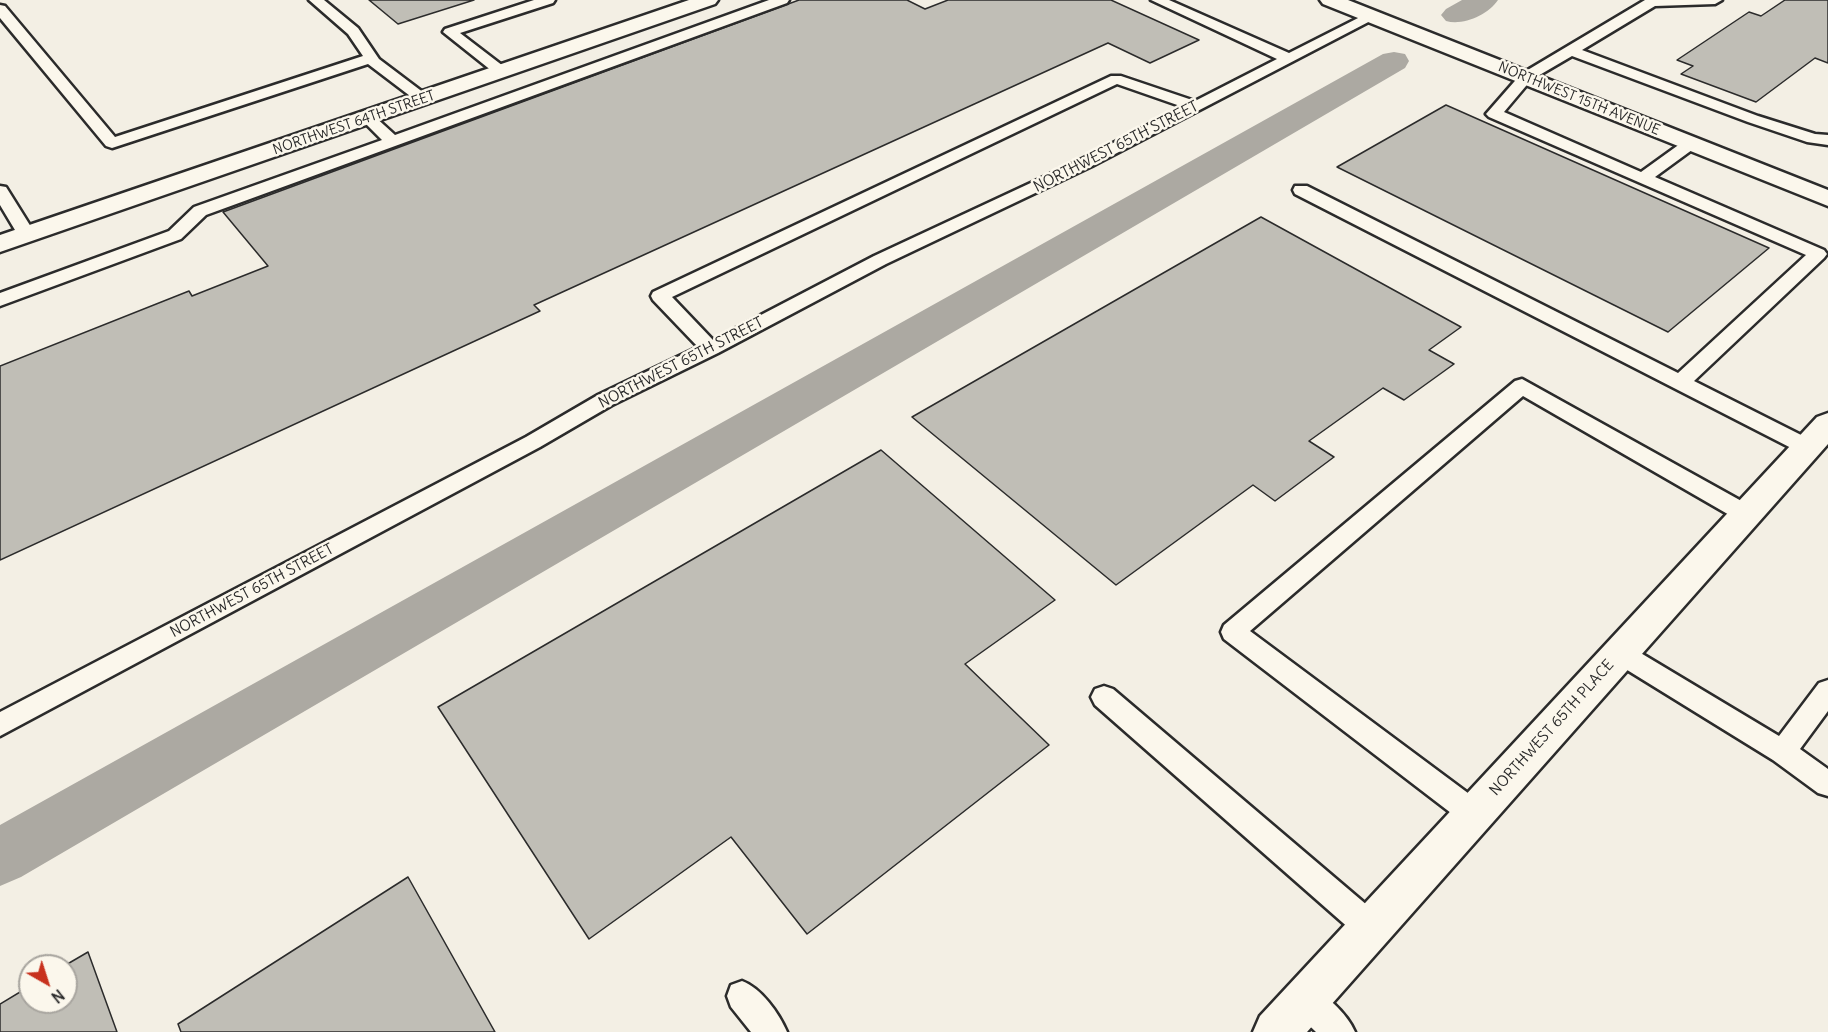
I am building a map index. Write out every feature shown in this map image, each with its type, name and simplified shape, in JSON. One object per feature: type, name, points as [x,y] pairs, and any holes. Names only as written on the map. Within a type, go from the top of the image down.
[{"type":"street","name":"NORTHWEST 64TH STREET","points":[[0,244],[708,0]]},
{"type":"street","name":"NORTHWEST 15TH AVENUE","points":[[1330,0],[1828,199]]},
{"type":"street","name":"NORTHWEST 65TH PLACE","points":[[1275,1032],[1817,436]]},
{"type":"lane","points":[[316,0],[353,31],[371,58],[423,99]]},
{"type":"lane","points":[[502,72],[450,32],[548,0]]},
{"type":"lane","points":[[0,300],[175,235],[200,211],[782,0]]},
{"type":"lane","points":[[1158,0],[1289,59]]},
{"type":"lane","points":[[1681,382],[1818,254],[1494,114],[1526,77],[1653,1],[1715,0]]},
{"type":"lane","points":[[0,9],[112,143],[371,58]]},
{"type":"lane","name":"NORTHWEST 65TH STREET","points":[[0,725],[533,442],[605,400],[711,349],[880,260],[1011,200],[1371,17]]},
{"type":"lane","points":[[1569,50],[1753,119],[1813,139],[1827,138]]},
{"type":"lane","points":[[711,349],[660,296],[1116,79],[1195,106]]},
{"type":"lane","points":[[368,118],[393,142]]},
{"type":"lane","points":[[1643,178],[1690,144]]},
{"type":"lane","points":[[1301,190],[1681,382],[1817,436]]},
{"type":"lane","points":[[0,191],[27,235]]},
{"type":"lane","points":[[1474,813],[1233,632],[1522,386],[1746,514]]},
{"type":"lane","points":[[1620,653],[1782,752],[1828,784]]},
{"type":"lane","points":[[1782,752],[1828,691]]},
{"type":"lane","points":[[1104,697],[1370,927]]},
{"type":"lane","points":[[742,996],[771,1032]]},
{"type":"lane","points":[[1305,1000],[1339,1032]]},
{"type":"building","points":[[369,0],[474,0],[398,24]]},
{"type":"building","points":[[799,0],[907,0],[925,9],[948,0],[1111,0],[1199,40],[1150,63],[1108,43],[534,305],[540,311],[0,560],[0,366],[189,291],[192,296],[268,266],[223,212]]},
{"type":"building","points":[[1785,0],[1828,0],[1828,63],[1815,58],[1756,102],[1681,74],[1693,66],[1677,60],[1749,12],[1761,16]]},
{"type":"building","points":[[1446,105],[1769,248],[1668,332],[1337,167]]},
{"type":"building","points":[[1261,217],[1461,327],[1429,350],[1454,364],[1404,400],[1383,388],[1309,441],[1334,457],[1275,501],[1253,485],[1116,585],[912,417]]},
{"type":"building","points":[[881,450],[1055,600],[965,664],[1049,745],[807,934],[731,837],[589,939],[438,707]]},
{"type":"building","points":[[408,877],[495,1032],[181,1032],[178,1024]]},
{"type":"building","points":[[88,952],[117,1032],[0,1032],[0,1004],[18,993],[18,1014],[78,1014],[78,958]]},
{"type":"waterway","points":[[1456,15],[1484,0]]},
{"type":"waterway","points":[[0,857],[1394,61]]}]
